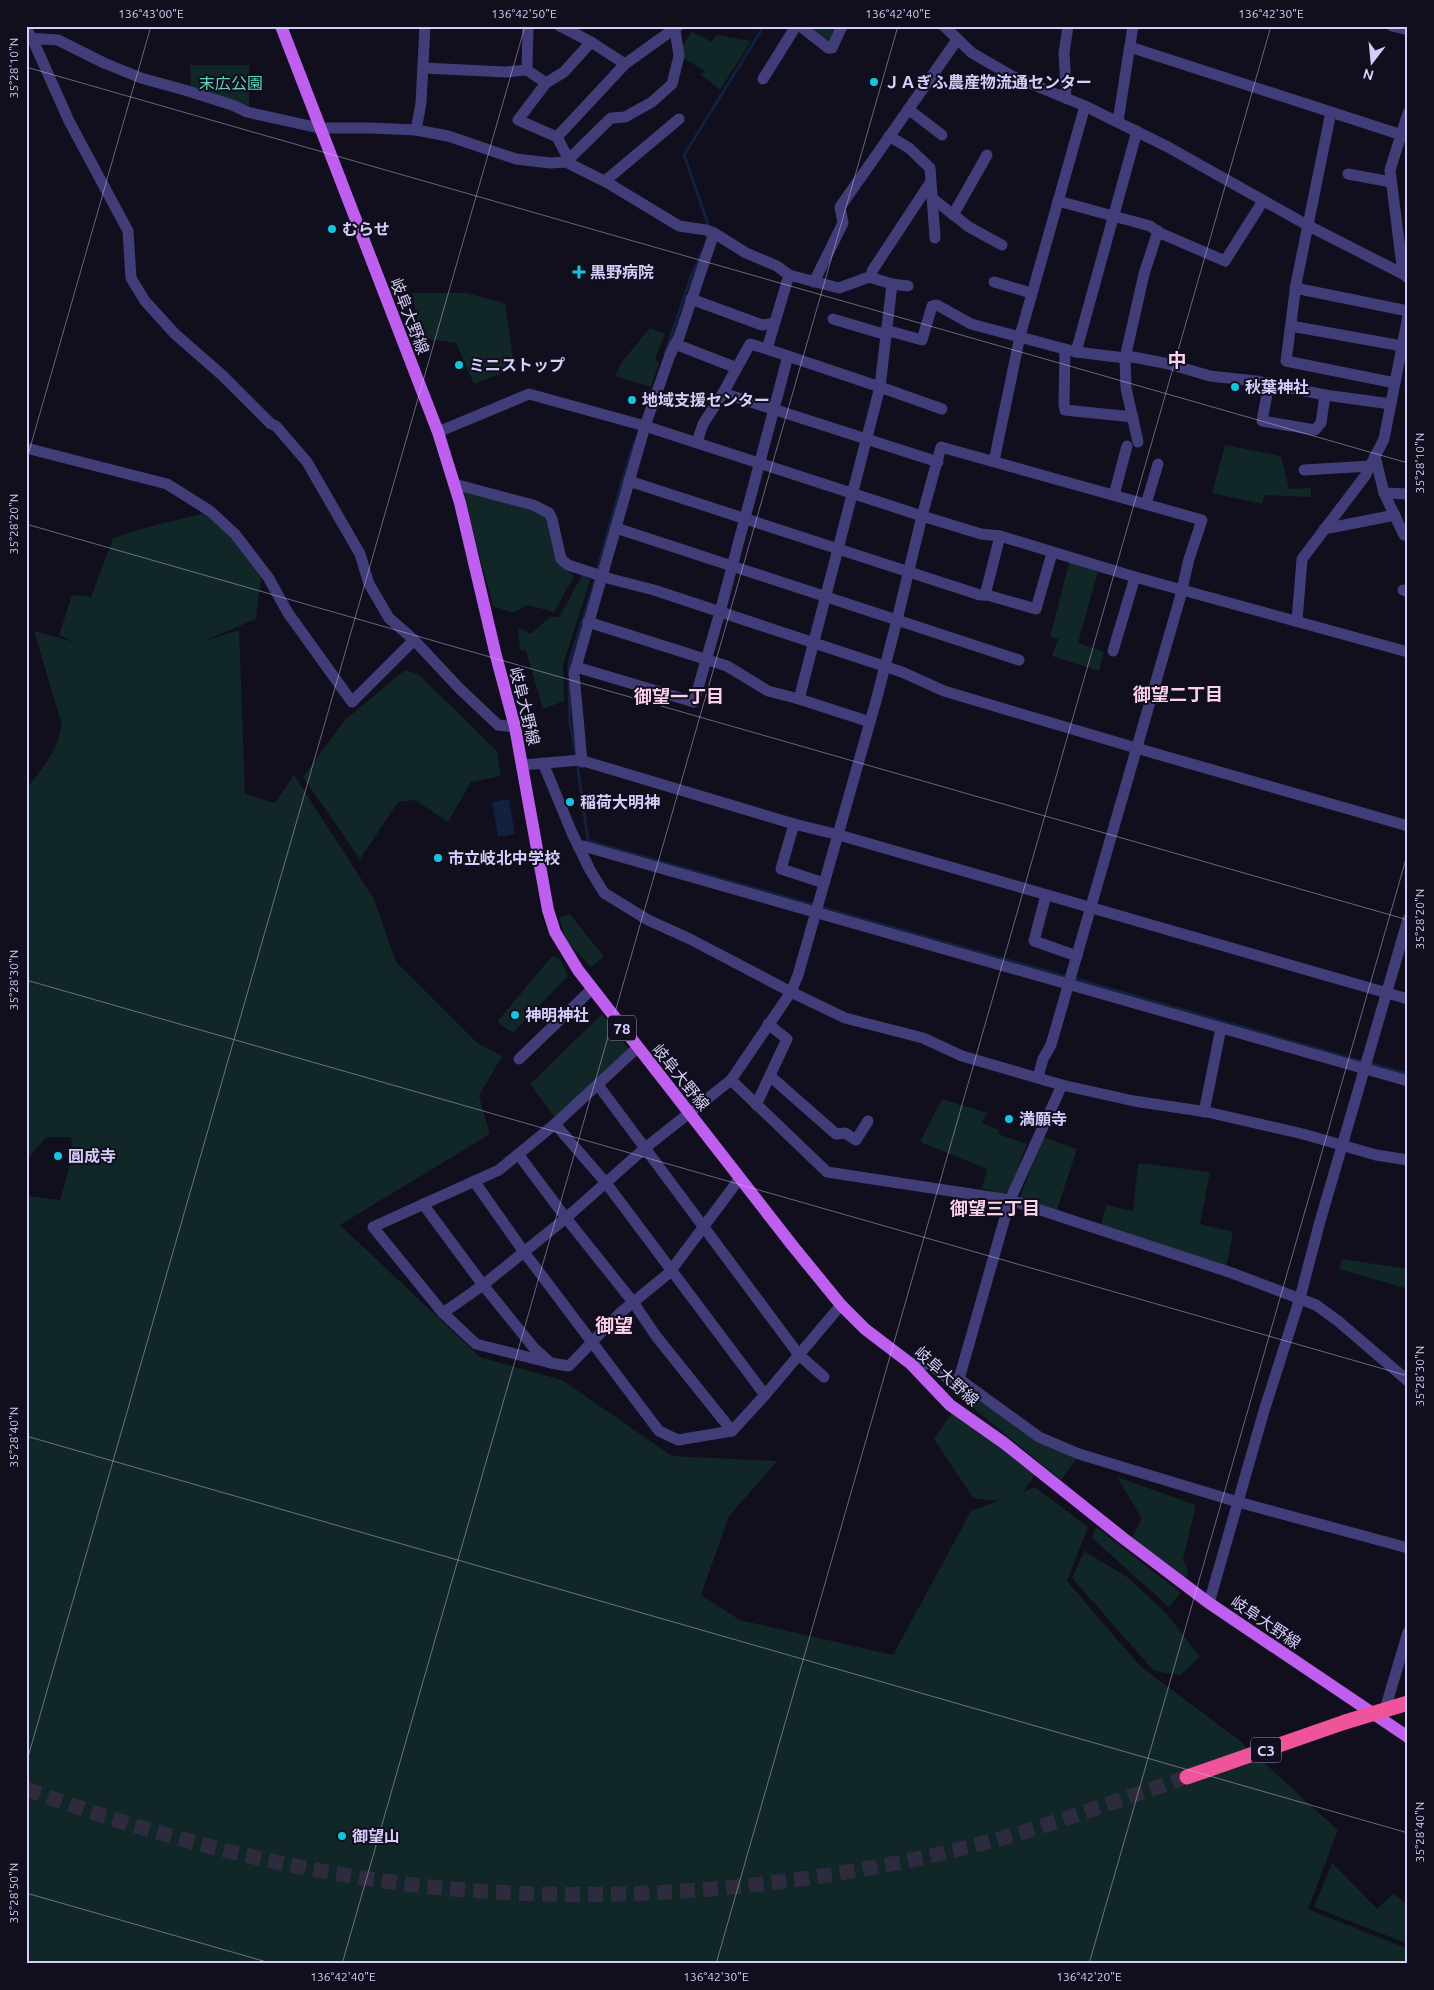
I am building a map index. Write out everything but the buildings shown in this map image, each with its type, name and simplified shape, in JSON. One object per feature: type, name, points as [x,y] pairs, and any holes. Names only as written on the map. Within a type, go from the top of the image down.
[{"type":"highway","name":"C3","points":[[1187,1777],[1345,1722],[1408,1703]]},
{"type":"main road","name":"岐阜大野線","points":[[281,26],[438,432],[454,484],[468,532],[496,656],[515,727],[550,918],[560,942],[592,989],[637,1048],[841,1305],[865,1329],[911,1364],[950,1405],[1004,1443],[1123,1538],[1209,1603],[1408,1737]]},
{"type":"street","points":[[416,130],[421,103],[425,26]]},
{"type":"street","points":[[527,70],[528,26]]},
{"type":"street","points":[[560,26],[591,42],[626,64]]},
{"type":"street","points":[[763,79],[798,26],[828,48],[832,48],[842,26]]},
{"type":"street","points":[[944,26],[957,40],[979,58],[1012,76],[1118,121],[1307,225],[1406,276]]},
{"type":"street","points":[[1065,98],[1064,53],[1068,26]]},
{"type":"street","points":[[1118,121],[1133,26]]},
{"type":"street","points":[[557,137],[626,64],[676,28],[679,56],[672,84],[652,102],[625,117],[610,118],[568,161]]},
{"type":"street","points":[[28,35],[58,40],[104,63],[141,78],[206,97],[247,112],[319,128],[416,130],[448,136],[516,159],[545,162],[568,161],[679,226],[714,233],[746,253],[777,266],[789,275],[840,288],[869,276],[892,284],[908,286]]},
{"type":"street","points":[[28,35],[69,121],[128,231],[130,278],[145,302],[175,334],[222,375],[271,424],[276,426],[307,462],[360,554],[369,584],[389,618],[414,640],[459,688],[498,725],[515,727]]},
{"type":"street","points":[[814,282],[843,223],[840,207],[957,40]]},
{"type":"street","points":[[568,161],[557,137],[518,120],[546,82],[564,72],[591,42]]},
{"type":"street","points":[[1130,47],[1405,136]]},
{"type":"street","points":[[422,68],[506,72],[527,70],[546,82]]},
{"type":"street","points":[[994,461],[1020,336],[1085,106]]},
{"type":"street","points":[[908,109],[942,134]]},
{"type":"street","points":[[1331,112],[1295,288],[1286,361],[1395,384]]},
{"type":"street","points":[[1406,276],[1390,170],[1405,136],[1408,113]]},
{"type":"street","points":[[605,181],[680,118]]},
{"type":"street","points":[[1133,417],[1065,410],[1064,404],[1071,350],[1114,216],[1137,131]]},
{"type":"street","points":[[889,136],[909,148],[930,168],[936,238]]},
{"type":"street","points":[[953,215],[987,155]]},
{"type":"street","points":[[1348,174],[1391,182]]},
{"type":"street","points":[[872,277],[872,271],[930,183]]},
{"type":"street","points":[[932,198],[969,227],[1002,245]]},
{"type":"street","points":[[1058,200],[1150,226],[1225,261],[1263,201]]},
{"type":"street","points":[[1114,495],[1133,444],[1133,417],[1126,388],[1125,358],[1144,274],[1158,231]]},
{"type":"street","points":[[582,762],[574,674],[644,426],[714,233]]},
{"type":"street","points":[[766,349],[789,275]]},
{"type":"street","points":[[994,282],[1032,293]]},
{"type":"street","points":[[799,700],[880,387],[892,284]]},
{"type":"street","points":[[1295,288],[1408,311]]},
{"type":"street","points":[[691,299],[762,325],[774,323]]},
{"type":"street","points":[[833,319],[880,333],[886,332],[922,340],[932,306],[937,305],[971,324],[1071,350],[1125,358],[1133,357],[1169,364],[1210,376],[1223,376],[1269,383],[1325,395],[1392,404]]},
{"type":"street","points":[[1297,621],[1302,559],[1365,476],[1384,439],[1408,316]]},
{"type":"street","points":[[1291,326],[1402,346]]},
{"type":"street","points":[[675,344],[737,368]]},
{"type":"street","points":[[697,442],[703,424],[723,393],[750,344],[942,409]]},
{"type":"street","points":[[576,667],[694,702],[788,356]]},
{"type":"street","points":[[1269,383],[1262,421],[1315,430],[1321,423],[1325,395]]},
{"type":"street","points":[[723,393],[938,462]]},
{"type":"street","points":[[438,432],[529,394],[697,442],[981,534],[1000,536],[1135,577],[1408,652]]},
{"type":"street","points":[[443,1313],[483,1285],[524,1252],[566,1218],[645,1148],[731,1080],[791,992],[798,975],[870,722],[898,620],[908,571],[941,447],[1202,520],[1069,985],[1051,1045],[1043,1059],[1038,1077]]},
{"type":"street","points":[[26,448],[166,484],[210,511],[235,534],[268,576],[288,613],[352,702],[414,640]]},
{"type":"street","points":[[1304,470],[1372,461]]},
{"type":"street","points":[[1372,461],[1384,493],[1404,535]]},
{"type":"street","points":[[1146,504],[1158,464]]},
{"type":"street","points":[[629,480],[908,571],[1036,609],[1052,553]]},
{"type":"street","points":[[454,484],[533,505],[549,513],[552,519],[560,559],[568,565],[720,612],[812,644],[902,672],[944,691],[1408,826]]},
{"type":"street","points":[[1384,493],[1408,494]]},
{"type":"street","points":[[1324,529],[1395,515]]},
{"type":"street","points":[[616,528],[1019,660]]},
{"type":"street","points":[[985,595],[1000,536]]},
{"type":"street","points":[[1113,651],[1135,577]]},
{"type":"street","points":[[588,622],[727,666],[768,691],[870,722]]},
{"type":"street","points":[[523,765],[580,760],[794,824],[1408,999]]},
{"type":"street","points":[[543,763],[579,847],[604,893],[648,920],[690,939],[845,1018],[923,1038],[962,1056],[1062,1085],[1134,1101],[1204,1112],[1343,1145],[1376,1155],[1408,1160]]},
{"type":"street","points":[[794,824],[781,869],[824,883]]},
{"type":"street","points":[[579,847],[583,846],[1408,1081]]},
{"type":"street","points":[[1046,895],[1034,941],[1077,956]]},
{"type":"street","points":[[1209,1603],[1300,1298],[1408,918]]},
{"type":"street","points":[[519,1059],[592,989]]},
{"type":"street","points":[[756,1105],[788,1039],[768,1024]]},
{"type":"street","points":[[1204,1112],[1221,1028]]},
{"type":"street","points":[[637,1048],[555,1124],[499,1170],[373,1227],[443,1313],[476,1344],[569,1366],[633,1302],[671,1270],[702,1226],[740,1178]]},
{"type":"street","points":[[770,1076],[836,1134],[845,1133],[856,1140],[868,1120]]},
{"type":"street","points":[[731,1080],[827,1172],[1010,1200],[1232,1273],[1316,1305],[1338,1320],[1408,1380]]},
{"type":"street","points":[[598,1085],[799,1355],[824,1377]]},
{"type":"street","points":[[959,1379],[1010,1200],[1062,1085]]},
{"type":"street","points":[[555,1124],[606,1183],[765,1395]]},
{"type":"street","points":[[518,1154],[633,1302],[656,1336],[732,1431]]},
{"type":"street","points":[[474,1181],[524,1252],[659,1431],[678,1440],[732,1431],[841,1305]]},
{"type":"street","points":[[423,1204],[483,1285],[534,1348],[551,1363]]},
{"type":"street","points":[[911,1364],[930,1364],[951,1381],[959,1379],[1039,1437],[1079,1454],[1238,1502],[1408,1548]]},
{"type":"street","points":[[1382,1720],[1408,1632]]},
{"type":"green space","points":[[807,26],[839,26],[828,44]]},
{"type":"green space","points":[[692,32],[712,42],[717,35],[751,41],[720,90],[701,75],[705,71],[683,58],[681,48]]},
{"type":"green space","name":"末広公園","points":[[190,65],[249,65],[249,107],[191,89]]},
{"type":"green space","points":[[412,293],[466,293],[505,303],[514,368],[474,384],[456,343],[421,338]]},
{"type":"green space","points":[[650,328],[665,334],[655,359],[659,363],[651,387],[615,376],[621,363]]},
{"type":"green space","points":[[1225,445],[1281,456],[1289,489],[1311,488],[1311,497],[1265,495],[1262,504],[1212,493]]},
{"type":"green space","points":[[462,490],[546,515],[558,564],[574,576],[554,612],[528,605],[513,613],[493,606]]},
{"type":"green space","points":[[205,513],[222,526],[262,571],[256,619],[201,642],[239,630],[245,794],[275,803],[294,775],[374,899],[396,962],[477,1043],[502,1056],[479,1096],[490,1134],[340,1225],[480,1357],[562,1380],[672,1456],[777,1461],[729,1516],[701,1595],[740,1620],[893,1655],[971,1511],[998,1501],[973,1498],[934,1439],[953,1411],[1036,1474],[1023,1492],[1035,1487],[1088,1527],[1067,1581],[1140,1666],[1239,1740],[1338,1830],[1308,1909],[1408,1949],[1408,1964],[26,1964],[26,1196],[60,1200],[73,1155],[71,1137],[46,1137],[26,1161],[26,789],[44,766],[54,749],[58,740],[61,722],[34,631],[74,642],[59,635],[72,595],[91,597],[113,538],[144,528]]},
{"type":"green space","points":[[1070,560],[1098,571],[1078,643],[1104,652],[1099,671],[1052,656],[1058,639],[1050,637]]},
{"type":"green space","points":[[583,574],[590,581],[563,665],[564,701],[543,709],[526,651],[520,650],[518,627],[531,634],[550,617],[559,617]]},
{"type":"green space","points":[[405,670],[418,674],[497,751],[501,776],[471,782],[448,822],[415,800],[398,802],[360,859],[303,777],[345,720]]},
{"type":"green space","points":[[570,914],[604,957],[591,967],[567,941],[559,918]]},
{"type":"green space","points":[[552,956],[560,959],[568,976],[513,1033],[497,1022]]},
{"type":"green space","points":[[602,1014],[630,1051],[555,1118],[530,1084]]},
{"type":"green space","points":[[942,1099],[987,1113],[982,1123],[999,1130],[998,1134],[1027,1144],[1010,1190],[1003,1195],[982,1188],[987,1169],[920,1142]]},
{"type":"green space","points":[[1043,1137],[1077,1149],[1056,1213],[1019,1200]]},
{"type":"green space","points":[[1138,1163],[1210,1172],[1200,1224],[1233,1232],[1226,1268],[1101,1226],[1106,1205],[1133,1211]]},
{"type":"green space","points":[[1342,1259],[1408,1269],[1408,1289],[1339,1269]]},
{"type":"green space","points":[[962,1387],[1077,1458],[1061,1480],[957,1395]]},
{"type":"green space","points":[[1117,1477],[1196,1505],[1183,1560],[1188,1569],[1186,1579],[1132,1537],[1142,1519]]},
{"type":"green space","points":[[1096,1527],[1181,1593],[1169,1607],[1092,1538]]},
{"type":"green space","points":[[1084,1551],[1127,1577],[1166,1613],[1200,1657],[1180,1675],[1154,1671],[1072,1578]]},
{"type":"green space","points":[[1332,1863],[1377,1909],[1393,1894],[1408,1904],[1408,1944],[1314,1907]]},
{"type":"water","points":[[509,799],[515,834],[498,837],[492,802]]},
{"type":"waterway","points":[[709,227],[684,155],[764,26]]},
{"type":"waterway","points":[[665,354],[692,274],[703,250]]},
{"type":"waterway","points":[[597,571],[634,443]]},
{"type":"waterway","points":[[569,672],[569,663],[596,577]]},
{"type":"waterway","points":[[569,683],[570,722],[576,757]]},
{"type":"waterway","points":[[577,763],[588,841],[1064,976]]},
{"type":"waterway","points":[[1076,979],[1360,1061]]},
{"type":"waterway","points":[[1372,1064],[1408,1074]]},
{"type":"tunnel","points":[[26,1789],[73,1806],[169,1835],[266,1860],[315,1870],[414,1885],[485,1891],[557,1894],[630,1894],[702,1890],[775,1882],[847,1872],[918,1859],[1013,1835],[1187,1777]]},
{"type":"place","name":"ＪＡぎふ農産物流通センター","points":[[874,82]]},
{"type":"place","name":"むらせ","points":[[332,229]]},
{"type":"place","name":"黒野病院","points":[[579,272]]},
{"type":"place","name":"ミニストップ","points":[[459,365]]},
{"type":"place","name":"秋葉神社","points":[[1235,387]]},
{"type":"place","name":"地域支援センター","points":[[632,400]]},
{"type":"place","name":"稲荷大明神","points":[[570,802]]},
{"type":"place","name":"市立岐北中学校","points":[[438,858]]},
{"type":"place","name":"神明神社","points":[[515,1015]]},
{"type":"place","name":"満願寺","points":[[1009,1119]]},
{"type":"place","name":"圓成寺","points":[[58,1156]]},
{"type":"place","name":"御望山","points":[[342,1836]]},
{"type":"district","name":"中","points":[[1177,360]]},
{"type":"district","name":"御望二丁目","points":[[1178,694]]},
{"type":"district","name":"御望一丁目","points":[[679,696]]},
{"type":"district","name":"御望三丁目","points":[[995,1208]]},
{"type":"district","name":"御望","points":[[614,1325]]}]
